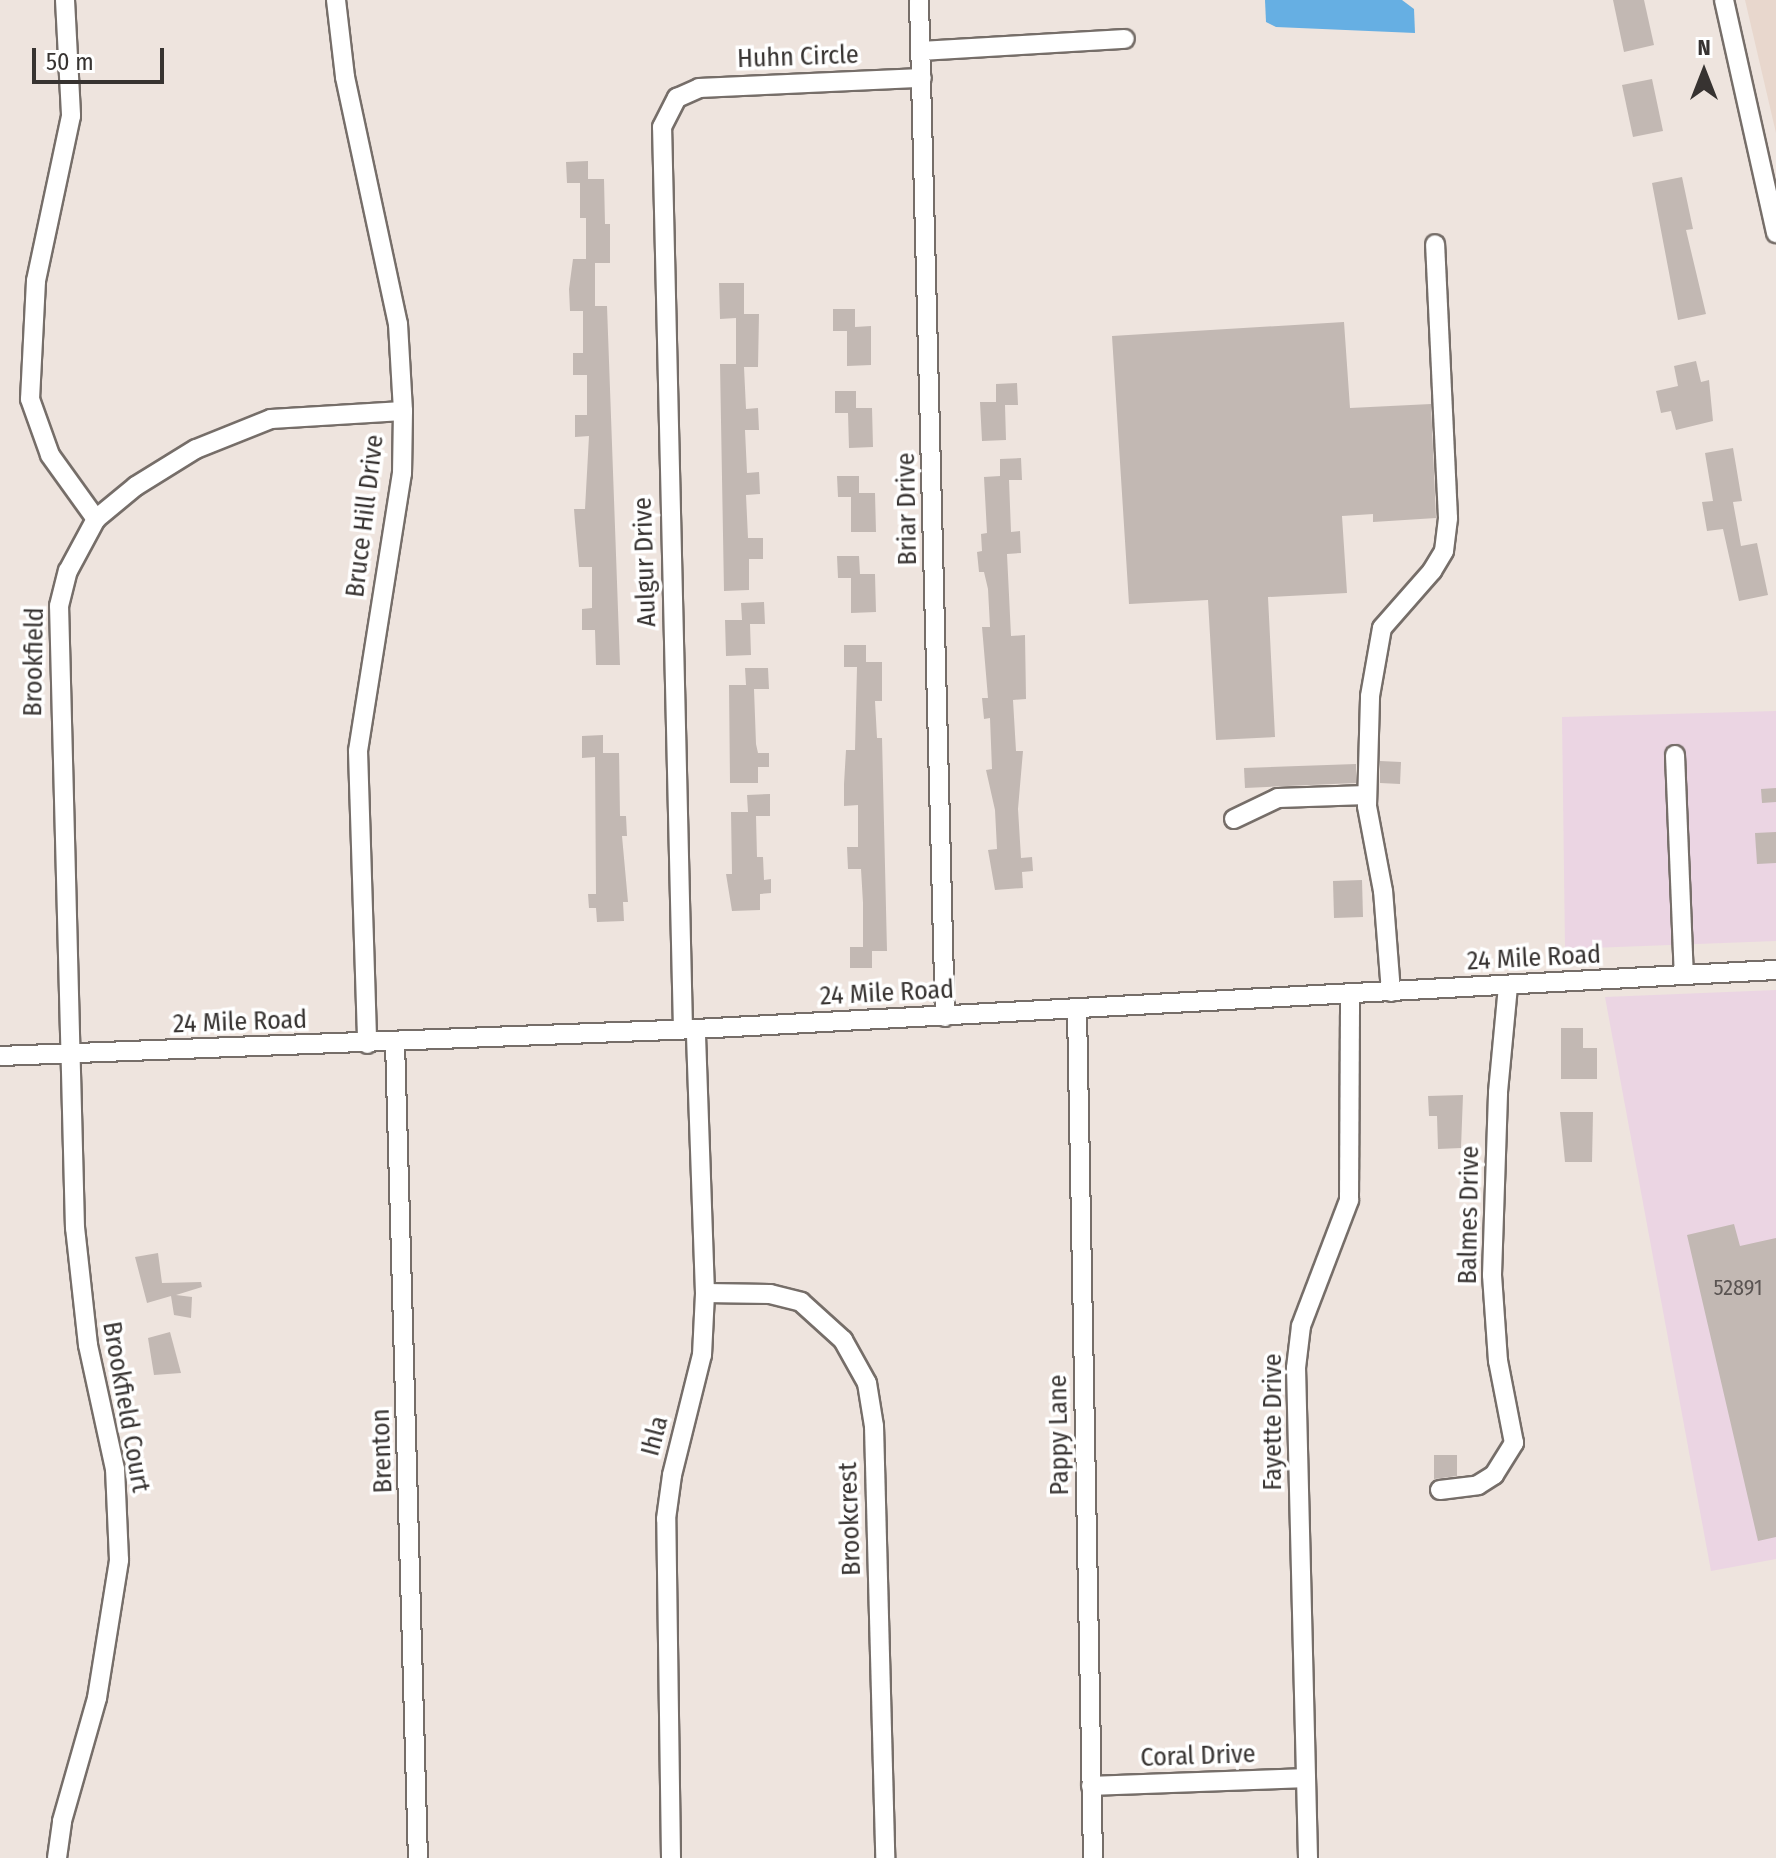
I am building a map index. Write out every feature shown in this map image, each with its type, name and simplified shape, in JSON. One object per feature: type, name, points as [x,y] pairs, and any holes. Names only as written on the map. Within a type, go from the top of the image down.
[{"type":"street","points":[[65,0],[71,116],[36,281],[30,399],[50,455],[96,519]]},
{"type":"street","name":"Bruce Hill Drive","points":[[336,0],[345,77],[398,324],[403,411],[400,488],[358,751],[367,1044]]},
{"type":"street","name":"Briar Drive","points":[[919,0],[945,1017]]},
{"type":"street","points":[[1724,0],[1776,233]]},
{"type":"street","points":[[921,51],[1125,39]]},
{"type":"street","name":"Huhn Circle","points":[[677,98],[717,86],[922,78]]},
{"type":"street","name":"Aulgur Drive","points":[[677,98],[665,115],[660,142],[689,1029]]},
{"type":"street","points":[[1391,992],[1383,891],[1367,795],[1373,660],[1382,628],[1432,571],[1444,551],[1448,518],[1435,244]]},
{"type":"street","name":"Brookfield","points":[[70,1054],[56,633],[68,571],[96,519],[165,466],[248,425],[294,416],[403,411]]},
{"type":"street","points":[[1675,755],[1684,975]]},
{"type":"street","points":[[1234,819],[1278,798],[1367,795]]},
{"type":"street","name":"24 Mile Road","points":[[0,1056],[367,1044],[945,1017],[1776,970]]},
{"type":"street","name":"Balmes Drive","points":[[1440,1490],[1478,1485],[1494,1475],[1514,1443],[1498,1361],[1492,1275],[1498,1092],[1508,986]]},
{"type":"street","name":"Fayette Drive","points":[[1308,1858],[1296,1368],[1301,1326],[1349,1200],[1350,995]]},
{"type":"street","name":"Pappy Lane","points":[[1077,1010],[1093,1858]]},
{"type":"street","name":"Ihla","points":[[671,1858],[666,1519],[672,1475],[702,1355],[705,1293],[689,1029]]},
{"type":"street","name":"Brenton","points":[[395,1042],[418,1858]]},
{"type":"street","name":"Brookfield Court","points":[[57,1858],[62,1821],[97,1698],[119,1560],[112,1453],[78,1273],[70,1054]]},
{"type":"street","name":"Brookcrest","points":[[705,1293],[770,1294],[801,1302],[843,1340],[867,1383],[874,1426],[885,1858]]},
{"type":"street","name":"Coral Drive","points":[[1091,1786],[1306,1778]]},
{"type":"shaded area","points":[[1745,0],[1776,0],[1776,133]]},
{"type":"shaded area","points":[[1776,711],[1776,941],[1565,949],[1562,717]]},
{"type":"shaded area","points":[[1776,990],[1776,1559],[1711,1571],[1605,997]]},
{"type":"water","points":[[1265,0],[1402,0],[1414,9],[1415,33],[1276,27],[1266,22]]},
{"type":"building","points":[[1613,0],[1644,0],[1654,45],[1624,52]]},
{"type":"building","points":[[1652,79],[1663,131],[1633,137],[1622,85]]},
{"type":"building","points":[[588,161],[588,179],[604,179],[605,224],[610,224],[610,263],[595,263],[595,306],[607,306],[620,665],[596,665],[595,630],[582,630],[582,609],[592,608],[592,567],[579,567],[574,509],[585,509],[589,436],[575,437],[575,415],[587,415],[587,375],[573,375],[573,353],[583,353],[583,311],[570,311],[569,289],[573,259],[586,259],[586,218],[580,218],[580,183],[567,183],[566,162]]},
{"type":"building","points":[[1682,177],[1693,229],[1686,230],[1706,314],[1678,320],[1652,183]]},
{"type":"building","points":[[719,283],[744,283],[744,314],[759,314],[758,367],[744,367],[746,409],[758,408],[759,430],[745,430],[747,473],[759,472],[760,494],[746,495],[748,538],[763,538],[763,559],[749,559],[749,590],[724,591],[720,364],[736,364],[736,318],[720,319]]},
{"type":"building","points":[[833,309],[855,309],[855,327],[871,326],[871,365],[847,366],[847,331],[833,331]]},
{"type":"building","points":[[1344,322],[1350,408],[1431,404],[1436,518],[1373,522],[1373,514],[1342,516],[1347,593],[1268,597],[1275,737],[1216,740],[1208,600],[1129,604],[1112,336]]},
{"type":"building","points":[[1696,361],[1701,382],[1709,380],[1713,421],[1676,430],[1671,411],[1661,413],[1656,391],[1678,386],[1674,366]]},
{"type":"building","points":[[1017,383],[1018,405],[1005,405],[1006,440],[982,441],[980,402],[996,402],[996,384]]},
{"type":"building","points":[[835,391],[856,391],[856,408],[872,408],[873,447],[849,448],[848,413],[835,413]]},
{"type":"building","points":[[1733,448],[1742,501],[1733,502],[1741,546],[1757,543],[1768,595],[1739,601],[1723,529],[1707,531],[1702,502],[1713,501],[1705,453]]},
{"type":"building","points":[[1021,458],[1022,480],[1009,480],[1011,532],[1020,531],[1021,553],[1007,554],[1011,636],[1025,635],[1026,699],[1013,700],[1016,751],[1023,751],[1018,809],[1021,858],[1032,857],[1033,871],[1022,872],[1023,888],[995,890],[988,850],[997,849],[995,810],[986,770],[992,769],[990,718],[984,719],[982,698],[988,698],[982,627],[990,627],[988,589],[984,572],[979,572],[977,552],[982,551],[981,534],[987,533],[984,477],[1000,476],[1000,459]]},
{"type":"building","points":[[837,476],[859,476],[859,493],[875,493],[876,532],[851,532],[851,497],[838,497]]},
{"type":"building","points":[[837,556],[859,556],[860,574],[875,574],[876,612],[851,613],[851,578],[838,578]]},
{"type":"building","points":[[764,602],[765,624],[750,624],[751,655],[726,656],[725,620],[742,620],[741,603]]},
{"type":"building","points":[[844,645],[866,645],[866,662],[882,662],[882,701],[875,701],[877,738],[882,738],[887,951],[872,951],[872,968],[850,968],[850,947],[863,947],[863,903],[861,869],[848,869],[847,847],[858,847],[858,805],[844,806],[846,750],[855,750],[857,667],[844,667]]},
{"type":"building","points":[[745,668],[768,668],[769,689],[754,689],[756,744],[758,753],[769,753],[769,767],[758,767],[758,783],[730,783],[729,685],[746,685]]},
{"type":"building","points":[[603,735],[603,753],[619,753],[620,816],[626,816],[627,836],[622,836],[628,902],[623,902],[624,921],[597,922],[596,908],[589,908],[588,894],[596,894],[595,757],[582,758],[582,736]]},
{"type":"building","points":[[1380,761],[1401,762],[1400,784],[1380,783]]},
{"type":"building","points":[[1356,764],[1356,783],[1245,788],[1244,768]]},
{"type":"building","points":[[1776,788],[1776,802],[1762,803],[1761,789]]},
{"type":"building","points":[[770,794],[770,816],[756,816],[757,857],[763,857],[764,880],[771,879],[771,893],[760,894],[760,910],[732,911],[726,874],[732,874],[731,812],[748,812],[747,795]]},
{"type":"building","points":[[1776,832],[1776,863],[1757,864],[1755,833]]},
{"type":"building","points":[[1362,880],[1363,917],[1334,918],[1333,881]]},
{"type":"building","points":[[1561,1028],[1583,1028],[1583,1048],[1597,1048],[1597,1079],[1561,1079]]},
{"type":"building","points":[[1463,1095],[1461,1148],[1438,1149],[1437,1116],[1429,1116],[1428,1096]]},
{"type":"building","points":[[1560,1112],[1593,1112],[1592,1162],[1565,1162]]},
{"type":"building","points":[[1734,1224],[1740,1246],[1776,1238],[1776,1537],[1758,1541],[1687,1235]]},
{"type":"building","points":[[158,1253],[162,1283],[201,1282],[202,1287],[176,1295],[192,1297],[191,1318],[174,1315],[171,1296],[147,1303],[135,1257]]},
{"type":"building","points":[[170,1332],[181,1373],[154,1375],[148,1338]]},
{"type":"building","points":[[1434,1455],[1457,1455],[1457,1476],[1434,1479]]}]
